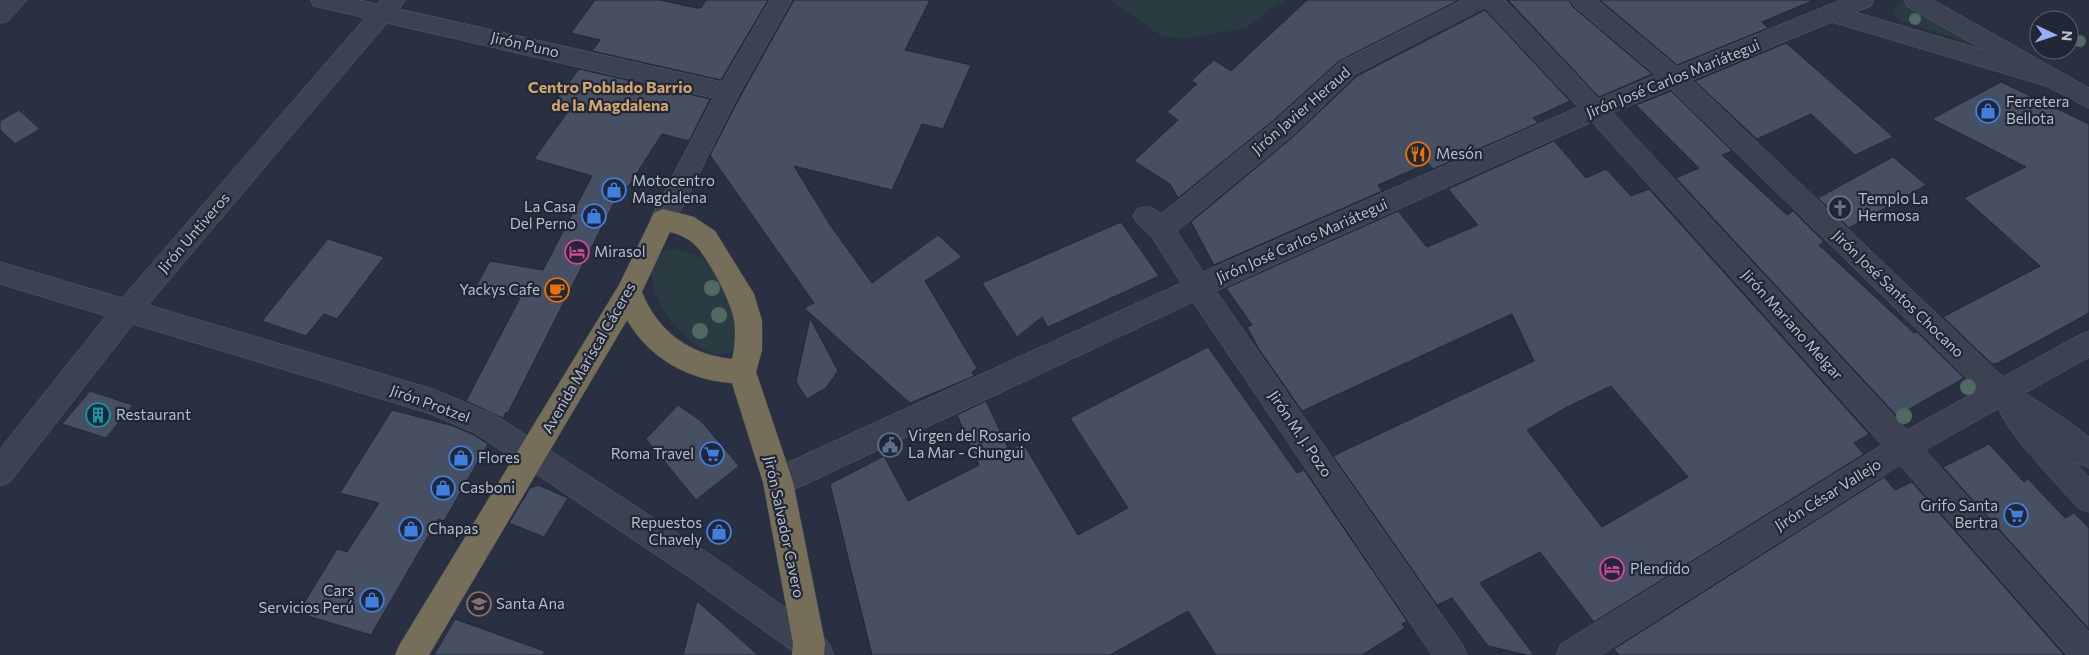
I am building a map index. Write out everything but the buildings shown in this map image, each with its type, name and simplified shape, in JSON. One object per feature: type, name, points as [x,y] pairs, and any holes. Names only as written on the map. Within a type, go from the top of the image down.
[{"type":"highway","name":"Avenida Mariscal Cáceres","points":[[412,655],[629,292],[664,220]]},
{"type":"highway","points":[[629,292],[633,306],[645,328],[680,356],[725,372],[742,372],[748,350],[748,321],[740,294],[706,239],[685,224],[664,220]]},
{"type":"highway","name":"Jirón Salvador Cavero","points":[[742,372],[778,482],[812,651]]},
{"type":"street","points":[[0,15],[16,0]]},
{"type":"street","name":"Jirón Puno","points":[[322,0],[388,6],[728,92]]},
{"type":"street","name":"Avenida Mariscal Cáceres","points":[[664,220],[728,92],[781,0]]},
{"type":"street","name":"Jirón Javier Heraud","points":[[1153,223],[1284,128],[1348,68],[1482,0]]},
{"type":"street","name":"Jirón Mariano Melgar","points":[[1490,0],[1596,110],[1904,447],[2088,655]]},
{"type":"street","name":"Jirón José Santos Chocano","points":[[1582,0],[1675,78],[2002,394],[2061,432],[2089,454]]},
{"type":"street","name":"Jirón José Carlos Mariátegui","points":[[778,482],[1198,287],[1596,110],[1863,0]]},
{"type":"street","points":[[1916,0],[2054,80],[2089,98]]},
{"type":"street","name":"Jirón Untiveros","points":[[0,472],[126,312],[388,6]]},
{"type":"street","points":[[1832,14],[2054,80]]},
{"type":"street","name":"Jirón M. J. Pozo","points":[[1153,223],[1451,655]]},
{"type":"street","name":"Jirón Protzel","points":[[0,273],[434,402],[484,424],[700,566],[812,651]]},
{"type":"street","name":"Jirón César Vallejo","points":[[1572,655],[1904,447],[2002,394],[2089,343]]},
{"type":"street","points":[[2002,394],[2041,446],[2089,498]]},
{"type":"shaded area","points":[[1110,0],[1286,0],[1271,8],[1247,28],[1187,38],[1163,37]]},
{"type":"shaded area","points":[[1906,3],[1973,44],[1899,20],[1893,13],[1899,4]]},
{"type":"shaded area","points":[[671,249],[691,253],[705,260],[716,269],[724,281],[733,311],[738,345],[729,353],[710,352],[693,343],[677,327],[664,309],[654,290],[651,272],[656,257]]},
{"type":"place","name":"Ferretera Bellota","points":[[1988,111]]},
{"type":"place","name":"Mesón","points":[[1418,154]]},
{"type":"place","name":"Motocentro Magdalena","points":[[614,190]]},
{"type":"place","name":"Templo La Hermosa","points":[[1840,208]]},
{"type":"place","name":"La Casa Del Perno","points":[[594,216]]},
{"type":"place","name":"Mirasol","points":[[577,252]]},
{"type":"place","name":"Yackys Cafe","points":[[557,290]]},
{"type":"place","name":"Restaurant","points":[[98,415]]},
{"type":"place","name":"Virgen del Rosario La Mar - Chungui","points":[[890,445]]},
{"type":"place","name":"Roma Travel","points":[[712,454]]},
{"type":"place","name":"Flores","points":[[461,458]]},
{"type":"place","name":"Casboni","points":[[443,488]]},
{"type":"place","name":"Grifo Santa Bertra","points":[[2016,515]]},
{"type":"place","name":"Chapas","points":[[411,529]]},
{"type":"place","name":"Repuestos Chavely","points":[[719,532]]},
{"type":"place","name":"Plendido","points":[[1612,569]]},
{"type":"place","name":"Cars Servicios Perú","points":[[372,600]]},
{"type":"place","name":"Santa Ana","points":[[479,604]]},
{"type":"district","name":"Centro Poblado Barrio de la Magdalena","points":[[610,96]]}]
